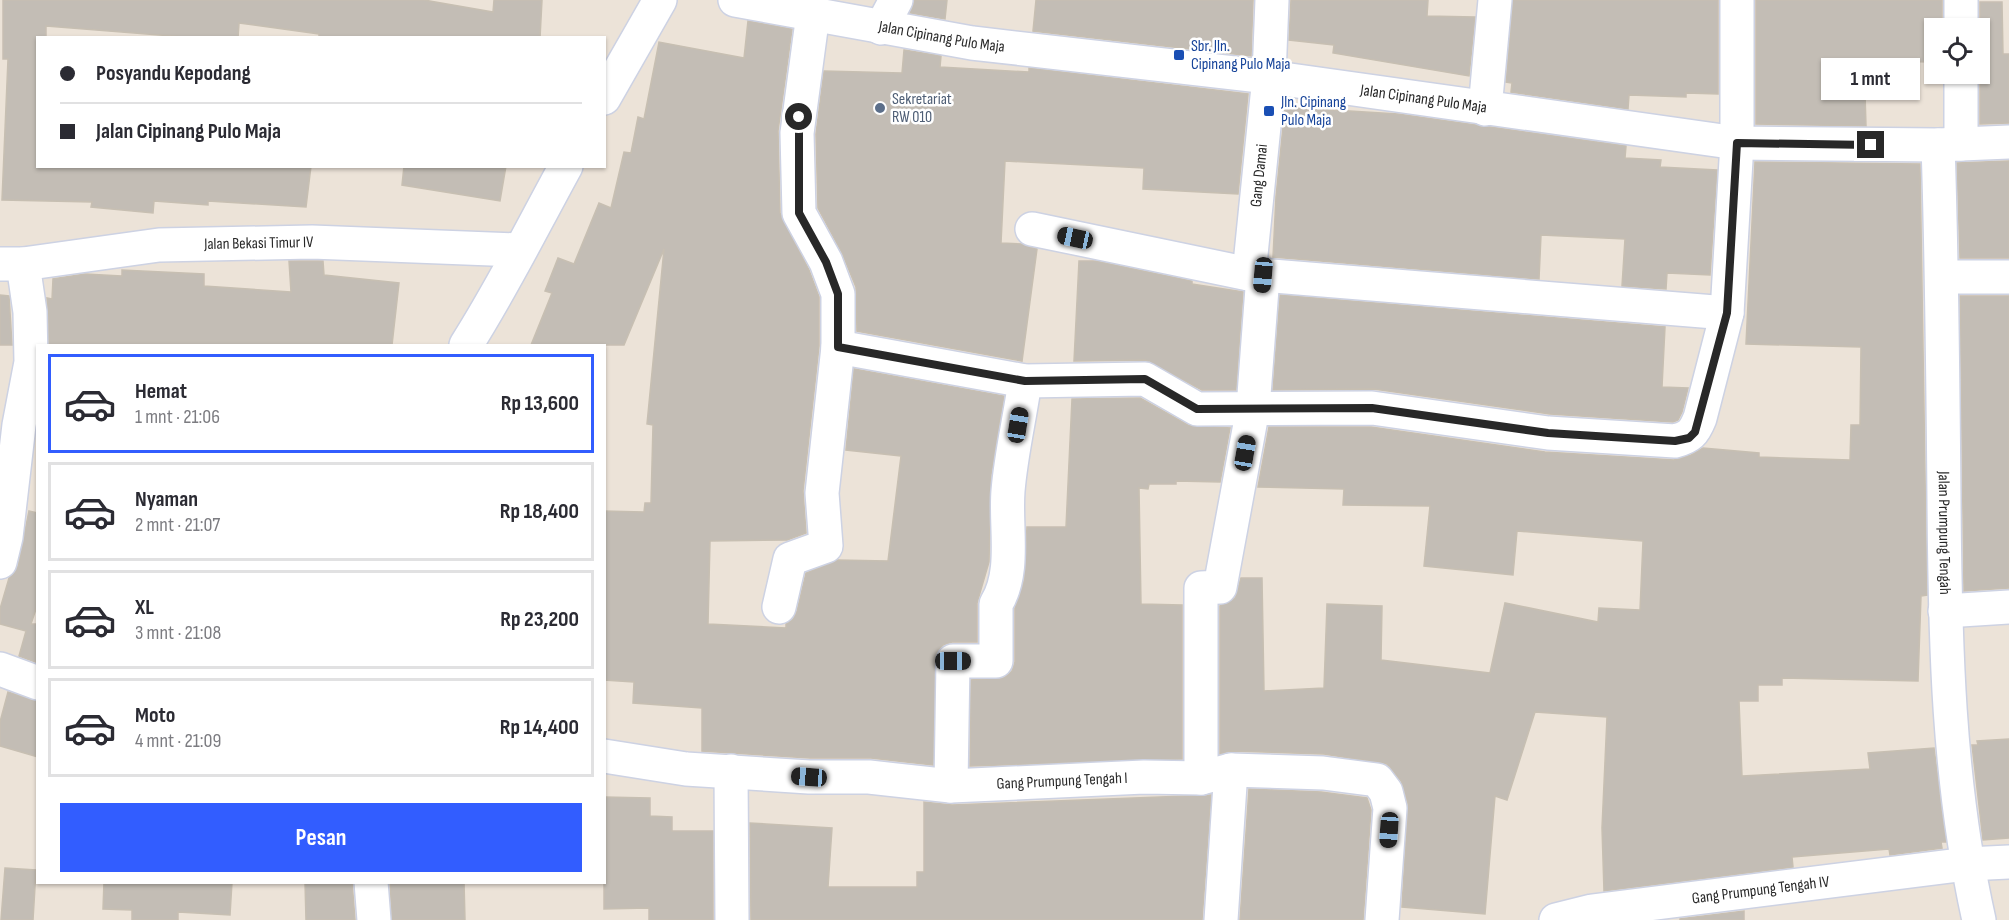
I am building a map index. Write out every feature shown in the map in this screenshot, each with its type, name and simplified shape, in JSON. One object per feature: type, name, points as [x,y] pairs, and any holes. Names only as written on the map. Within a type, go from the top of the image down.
[{"type":"street","points":[[606,94],[660,0]]},
{"type":"street","name":"Jalan Cipinang Pulo Maja","points":[[735,0],[813,14],[889,14],[972,43],[1269,77],[1737,143],[1950,145],[2009,142]]},
{"type":"street","name":"Gang Damai","points":[[1216,774],[1201,588],[1220,587],[1252,408],[1256,274],[1272,0]]},
{"type":"street","points":[[1485,108],[1495,0]]},
{"type":"street","points":[[838,347],[1025,381],[1145,379],[1197,409],[1372,408],[1548,433],[1675,441],[1689,438],[1695,432],[1727,313],[1737,143],[1737,0]]},
{"type":"street","points":[[1961,0],[1961,18]]},
{"type":"street","points":[[779,607],[790,559],[826,546],[822,493],[838,347],[838,294],[826,262],[799,213],[797,133],[813,14]]},
{"type":"street","name":"Jalan Prumpung Tengah","points":[[1959,84],[1950,145],[1942,277],[1945,611],[1952,752],[1967,864],[1979,920]]},
{"type":"street","points":[[467,344],[506,280],[519,250],[565,168]]},
{"type":"street","points":[[1032,229],[1256,274],[1727,313]]},
{"type":"street","name":"Jalan Bekasi Timur IV","points":[[12,264],[159,245],[312,242],[519,250]]},
{"type":"street","points":[[0,562],[6,537],[19,425],[32,363],[30,312],[12,264]]},
{"type":"street","points":[[1942,277],[2009,277]]},
{"type":"street","points":[[951,786],[953,661],[996,661],[996,604],[1007,570],[1008,491],[1025,381]]},
{"type":"street","points":[[1945,611],[2009,607]]},
{"type":"street","points":[[0,669],[36,682]]},
{"type":"street","name":"Gang Prumpung Tengah I","points":[[606,756],[686,769],[809,777],[869,777],[951,786],[1216,774],[1323,773],[1377,780],[1386,792],[1390,808],[1382,920]]},
{"type":"street","points":[[731,771],[732,920]]},
{"type":"street","points":[[1216,774],[1221,920]]},
{"type":"street","name":"Gang Prumpung Tengah IV","points":[[1556,920],[1603,909],[1967,864],[2009,862]]},
{"type":"street","points":[[371,884],[374,920]]},
{"type":"building","points":[[3,0],[424,0],[493,12],[494,0],[542,0],[540,36],[319,36],[319,34],[239,23],[238,36],[172,36],[46,26],[46,36],[36,36],[36,168],[311,168],[306,207],[208,201],[208,205],[154,201],[153,213],[91,207],[92,202],[2,200],[8,59],[3,59]]},
{"type":"building","points":[[915,0],[947,0],[945,19],[910,13]]},
{"type":"building","points":[[1036,0],[1253,0],[1251,56],[1033,31]]},
{"type":"building","points":[[1291,0],[1428,0],[1427,16],[1475,17],[1469,76],[1333,53],[1334,45],[1289,40]]},
{"type":"building","points":[[1513,0],[1718,0],[1718,94],[1686,93],[1686,97],[1629,95],[1628,109],[1511,92],[1512,83],[1506,82]]},
{"type":"building","points":[[1756,0],[1942,0],[1942,18],[1924,18],[1924,62],[1864,61],[1866,126],[1756,124]]},
{"type":"building","points":[[1980,2],[2002,2],[2003,54],[2009,54],[2009,123],[1980,124],[1980,84],[1990,84],[1990,18],[1980,18]]},
{"type":"building","points":[[748,21],[792,29],[778,131],[780,213],[809,270],[819,297],[819,346],[803,491],[806,533],[787,540],[710,541],[708,624],[786,628],[786,624],[793,619],[797,611],[806,573],[837,560],[888,561],[901,456],[846,450],[854,369],[1004,396],[991,475],[989,562],[977,603],[977,642],[952,642],[943,645],[937,652],[933,765],[871,758],[810,758],[702,751],[702,708],[633,703],[634,682],[606,680],[606,511],[644,512],[645,503],[651,503],[653,425],[647,424],[664,249],[624,345],[531,344],[552,293],[545,291],[558,258],[574,264],[599,203],[611,208],[624,152],[631,153],[638,117],[644,119],[659,42],[744,58]]},
{"type":"building","points":[[904,50],[941,56],[940,67],[1029,72],[1029,68],[1248,94],[1238,194],[1143,189],[1144,168],[1005,161],[1001,243],[1022,244],[1037,249],[1022,361],[857,331],[856,287],[842,253],[818,208],[816,134],[824,71],[902,73]]},
{"type":"building","points":[[1285,107],[1398,114],[1626,146],[1625,158],[1661,160],[1660,167],[1717,170],[1710,275],[1667,273],[1666,289],[1622,286],[1625,239],[1541,235],[1539,279],[1273,257]]},
{"type":"building","points":[[2009,161],[2009,258],[1960,258],[1957,163]]},
{"type":"building","points":[[1755,162],[1920,164],[1927,595],[1921,596],[1918,681],[1782,678],[1782,685],[1758,685],[1758,701],[1739,701],[1742,776],[1870,769],[1868,753],[1934,748],[1946,842],[1941,842],[1942,848],[1890,855],[1889,849],[1792,857],[1793,867],[1604,891],[1602,828],[1607,717],[1535,712],[1507,800],[1495,796],[1485,914],[1402,907],[1408,804],[1401,781],[1387,764],[1324,754],[1232,751],[1220,754],[1220,606],[1235,598],[1241,578],[1262,578],[1264,691],[1324,688],[1327,604],[1382,606],[1381,660],[1490,673],[1505,603],[1598,622],[1599,608],[1640,610],[1643,541],[1517,531],[1513,575],[1424,566],[1430,506],[1343,505],[1344,489],[1258,487],[1269,427],[1371,427],[1545,452],[1674,460],[1691,455],[1703,448],[1759,453],[1759,457],[1850,460],[1851,425],[1860,425],[1861,347],[1746,344]]},
{"type":"building","points":[[404,168],[506,168],[500,201],[402,185]]},
{"type":"building","points":[[289,261],[323,261],[324,275],[399,283],[392,344],[49,344],[47,298],[52,299],[53,279],[85,274],[122,276],[122,270],[204,274],[204,286],[291,292]]},
{"type":"building","points":[[1079,261],[1096,261],[1192,281],[1192,284],[1243,292],[1236,390],[1202,390],[1145,360],[1074,361]]},
{"type":"building","points":[[0,295],[9,296],[12,345],[0,345]]},
{"type":"building","points":[[1280,295],[1665,327],[1662,387],[1688,388],[1682,412],[1678,420],[1673,422],[1550,414],[1374,389],[1273,390]]},
{"type":"building","points":[[1960,296],[2009,296],[2009,588],[1964,591]]},
{"type":"building","points":[[1140,398],[1188,425],[1230,428],[1220,482],[1176,481],[1176,484],[1149,484],[1148,489],[1139,488],[1141,604],[1182,605],[1182,759],[970,766],[971,680],[1005,677],[1012,671],[1015,662],[1015,608],[1024,581],[1027,527],[1066,527],[1072,399]]},
{"type":"building","points":[[29,511],[36,513],[36,609],[31,624],[36,624],[36,662],[19,656],[26,631],[0,624],[0,609],[9,578],[18,566]]},
{"type":"building","points":[[8,692],[36,700],[36,756],[0,746],[0,722]]},
{"type":"building","points":[[2009,739],[2009,838],[1983,840],[1972,745],[1978,745],[1977,741]]},
{"type":"building","points":[[1249,789],[1321,792],[1367,798],[1371,810],[1363,920],[1240,920]]},
{"type":"building","points":[[1211,795],[1202,920],[751,920],[750,823],[832,828],[828,887],[917,887],[917,872],[924,872],[924,802],[952,805]]},
{"type":"building","points":[[606,797],[650,798],[650,816],[672,817],[672,831],[713,831],[713,920],[649,920],[649,908],[604,909]]},
{"type":"building","points":[[5,868],[36,870],[33,920],[1,920]]},
{"type":"building","points":[[104,884],[232,884],[230,915],[178,912],[178,920],[132,920],[132,910],[103,909]]},
{"type":"building","points":[[305,884],[352,884],[355,920],[306,920]]},
{"type":"building","points":[[390,884],[464,884],[465,920],[392,920]]},
{"type":"building","points":[[1744,911],[1744,920],[1680,920],[1680,919]]},
{"type":"place","name":"Sbr. Jln. Cipinang Pulo Maja","points":[[1179,55]]},
{"type":"place","name":"Sekretariat RW 010","points":[[880,108]]},
{"type":"place","name":"Jln. Cipinang Pulo Maja","points":[[1269,111]]},
{"type":"route","points":[[799,117],[797,133],[799,213],[826,262],[838,294],[838,347],[1025,381],[1145,379],[1161,387],[1184,404],[1197,409],[1372,408],[1548,433],[1675,441],[1689,438],[1695,432],[1727,313],[1737,143],[1871,145]]}]
